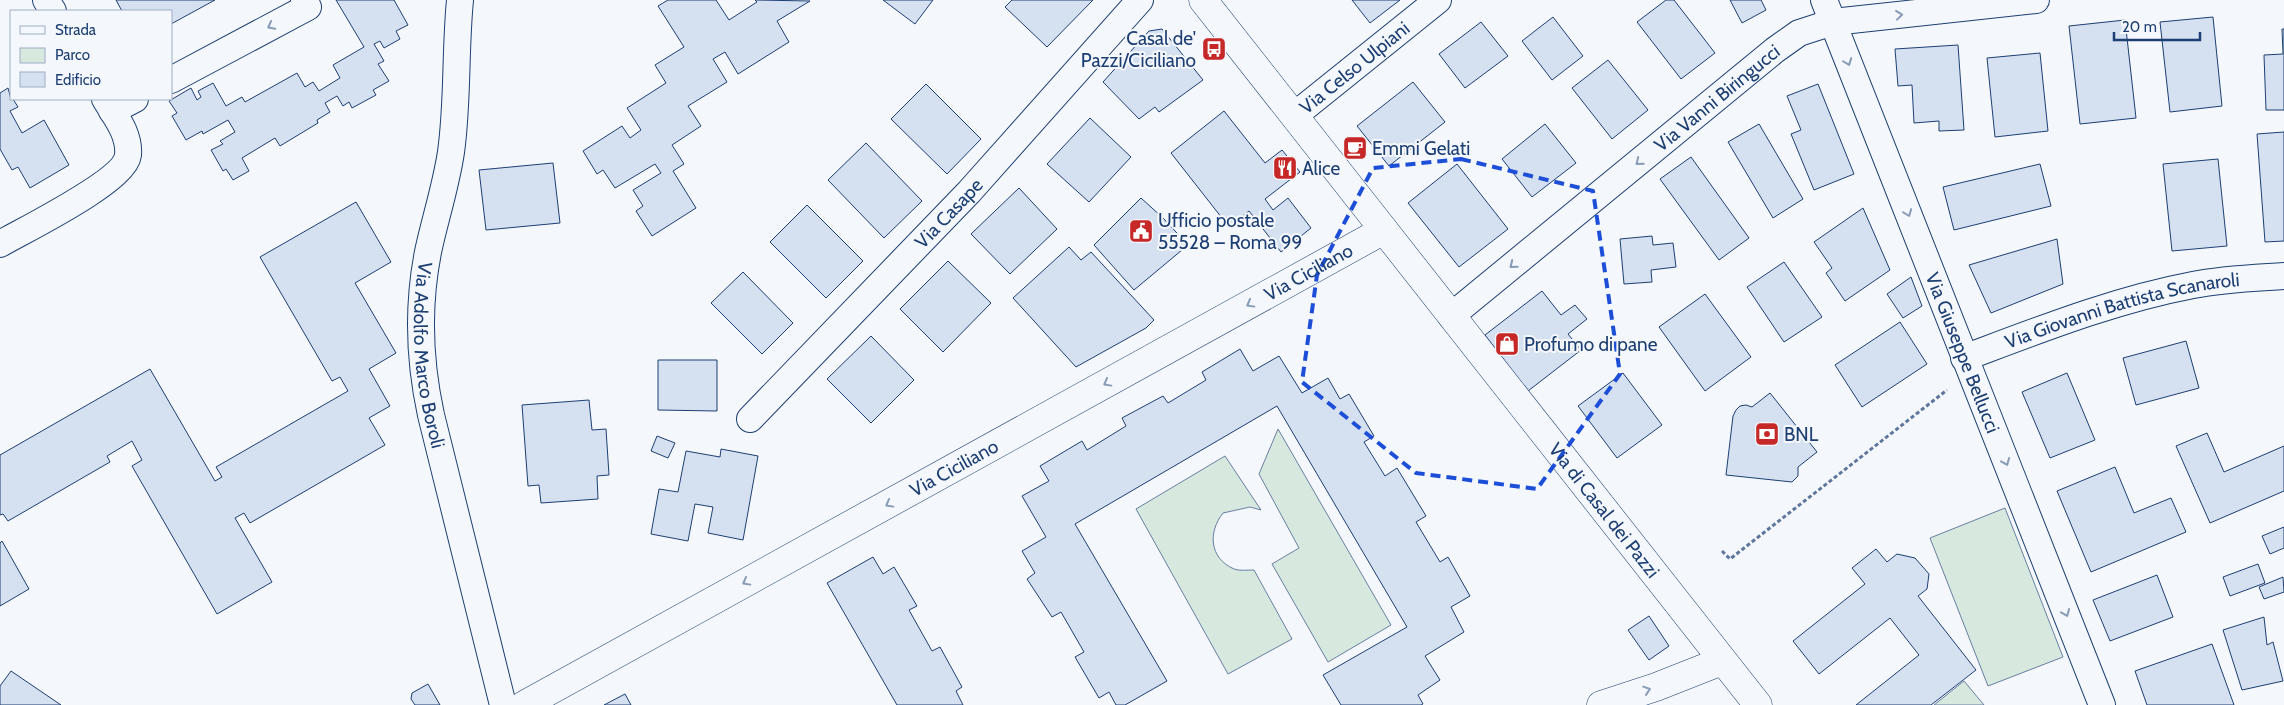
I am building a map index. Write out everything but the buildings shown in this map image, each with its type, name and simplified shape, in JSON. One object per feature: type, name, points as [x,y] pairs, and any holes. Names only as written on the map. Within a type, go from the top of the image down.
[{"type":"main road","points":[[1203,0],[1384,230]]},
{"type":"main road","name":"Via di Casal dei Pazzi","points":[[1384,230],[1758,705]]},
{"type":"main road","name":"Via Ciciliano","points":[[524,705],[1384,230]]},
{"type":"main road","points":[[1601,705],[1656,687],[1722,660]]},
{"type":"street","points":[[172,79],[308,7],[304,0]]},
{"type":"street","name":"Via Adolfo Marco Boroli","points":[[460,0],[452,139],[443,192],[428,251],[423,282],[420,340],[422,368],[431,415],[503,705]]},
{"type":"street","name":"Via Casape","points":[[750,420],[969,192],[1140,0]]},
{"type":"street","name":"Via Celso Ulpiani","points":[[1295,115],[1438,0]]},
{"type":"street","name":"Via Vanni Biringucci","points":[[1451,316],[1775,50],[1829,11],[2036,0]]},
{"type":"street","name":"Via Giuseppe Bellucci","points":[[1829,11],[2102,705]]},
{"type":"street","points":[[0,244],[104,183],[122,166],[128,157],[126,133],[109,105],[131,100]]},
{"type":"street","name":"Via Giovanni Battista Scanaroli","points":[[1969,368],[2041,329],[2133,300],[2194,285],[2284,276]]},
{"type":"path","points":[[1722,551],[1730,559],[1940,394],[1956,384],[1969,368]]},
{"type":"highlighted area","points":[[1461,159],[1593,191],[1620,374],[1537,489],[1416,473],[1302,382],[1317,275],[1373,168]]},
{"type":"green space","points":[[1278,429],[1391,625],[1328,662],[1272,564],[1299,548],[1259,474]]},
{"type":"green space","points":[[1225,456],[1261,510],[1250,507],[1223,513],[1218,520],[1213,536],[1216,551],[1226,564],[1234,569],[1254,570],[1292,639],[1228,674],[1136,509]]},
{"type":"green space","points":[[2005,508],[2063,657],[1988,686],[1930,538]]},
{"type":"green space","points":[[1964,681],[1984,705],[1934,705]]},
{"type":"place","name":"Casal de' Pazzi/Ciciliano","points":[[1214,49]]},
{"type":"place","name":"Emmi Gelati","points":[[1355,148]]},
{"type":"place","name":"Alice","points":[[1285,168]]},
{"type":"place","name":"Ufficio postale 55528 – Roma 99","points":[[1141,231]]},
{"type":"place","name":"Profumo di pane","points":[[1507,344]]},
{"type":"place","name":"BNL","points":[[1767,434]]}]
